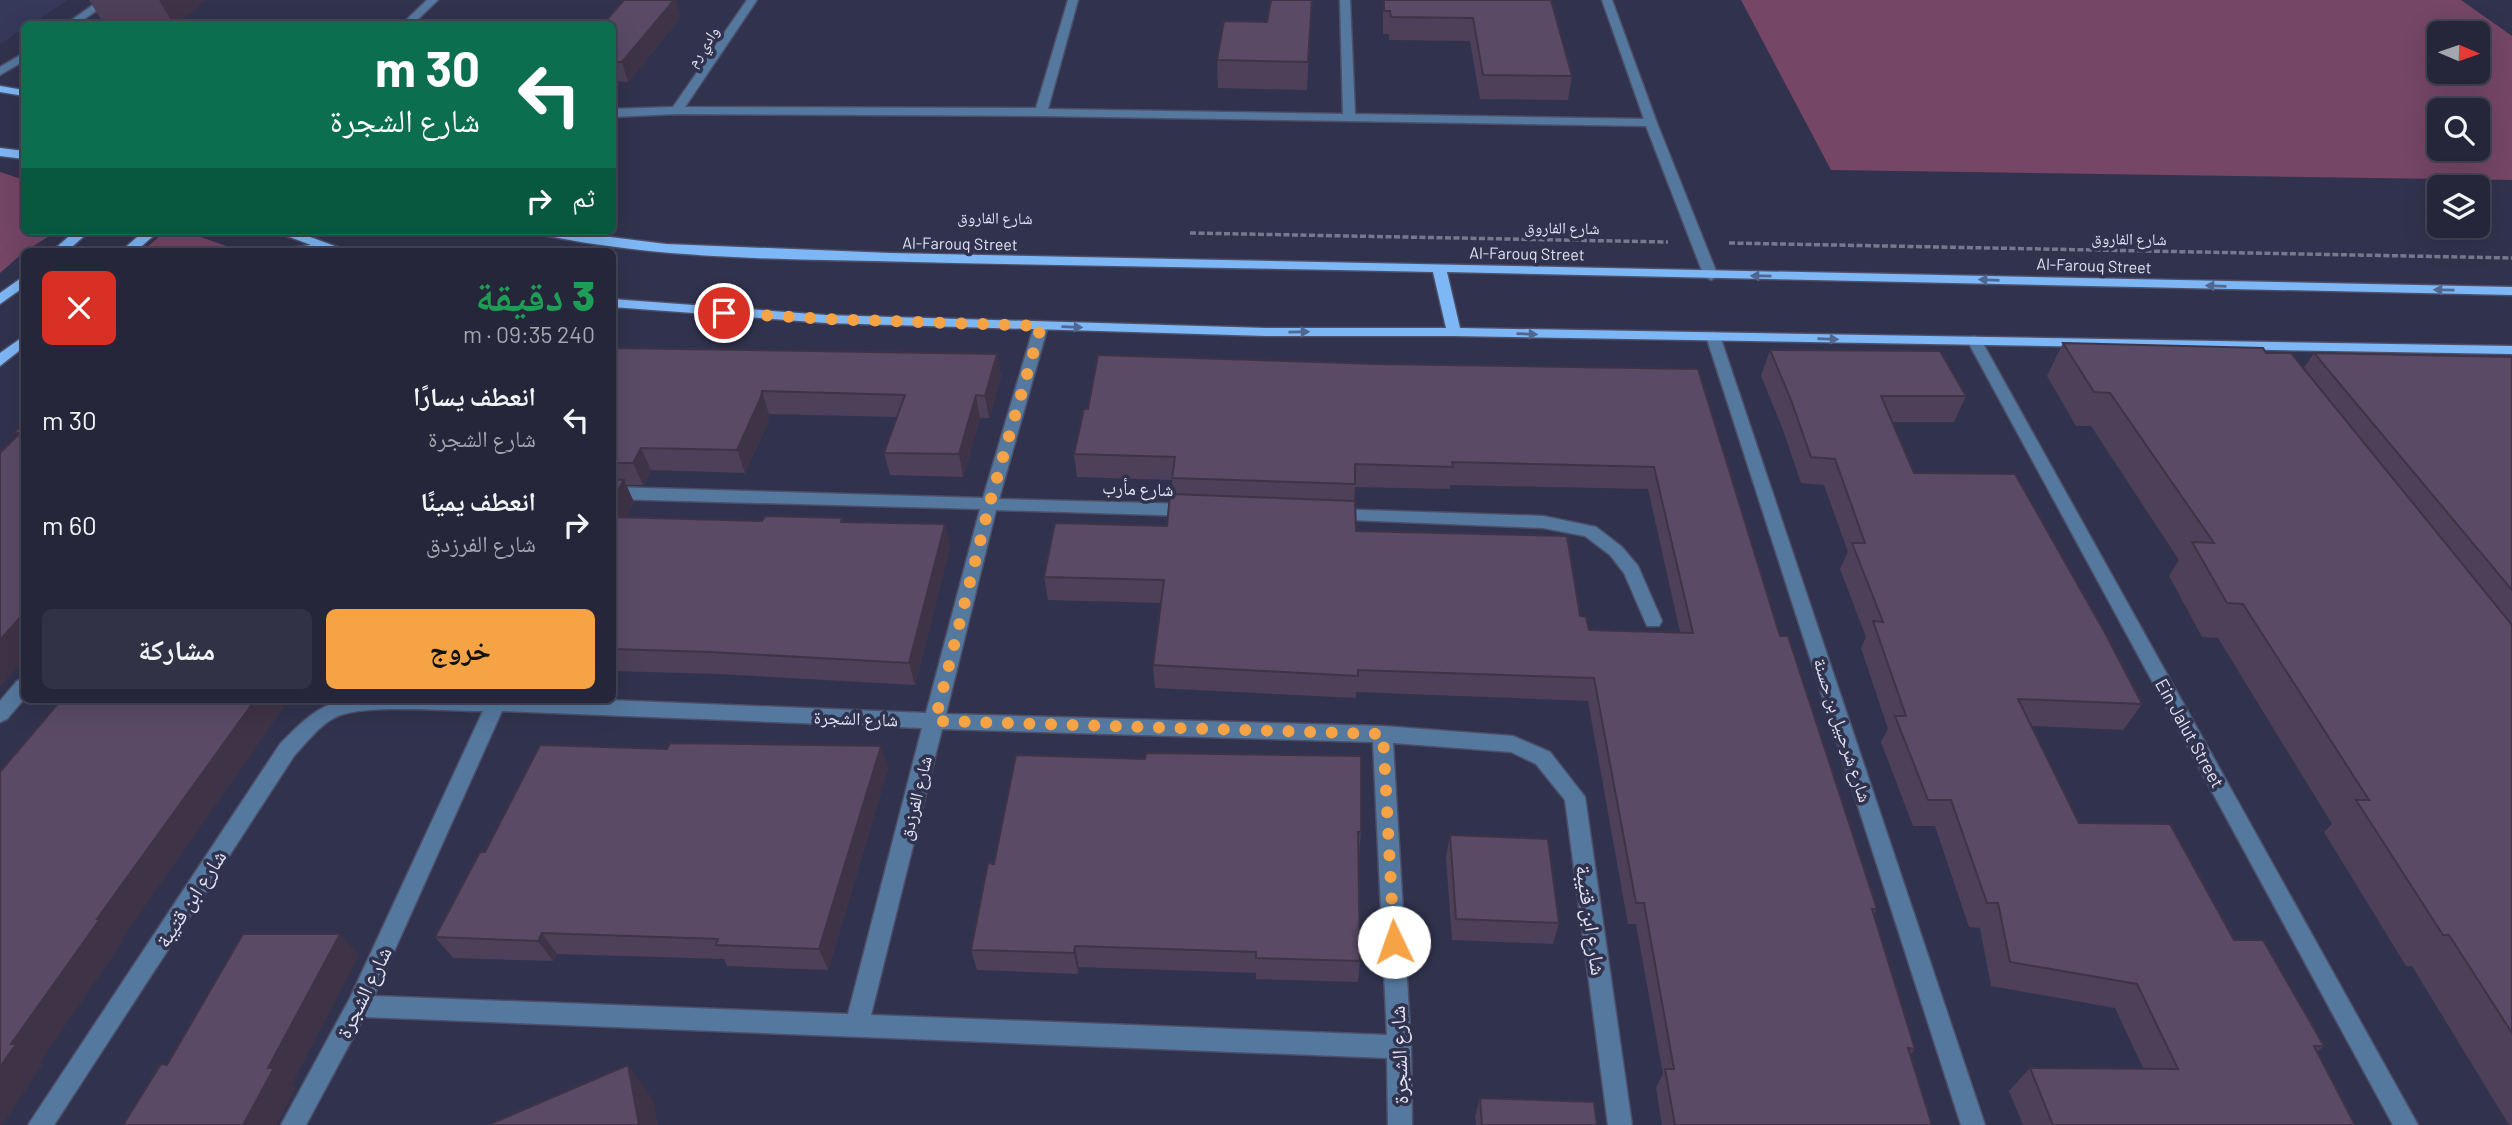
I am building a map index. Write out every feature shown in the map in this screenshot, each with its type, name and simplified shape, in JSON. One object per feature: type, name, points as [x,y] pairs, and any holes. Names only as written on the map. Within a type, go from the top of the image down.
[{"type":"main road","points":[[0,89],[21,92]]},
{"type":"main road","points":[[0,152],[21,155]]},
{"type":"main road","points":[[63,248],[78,235]]},
{"type":"main road","points":[[132,248],[147,235]]},
{"type":"main road","points":[[292,235],[327,248]]},
{"type":"main road","name":"Al-Farouq Street","points":[[564,235],[612,244],[875,259],[2512,290]]},
{"type":"main road","points":[[1440,269],[1454,332]]},
{"type":"main road","points":[[0,300],[21,282]]},
{"type":"main road","points":[[616,303],[826,319],[1266,332],[1454,332],[1626,337],[1975,340],[2253,352],[2512,350]]},
{"type":"main road","points":[[1,359],[21,342]]},
{"type":"main road","points":[[1,359],[21,348]]},
{"type":"street","points":[[76,21],[107,0]]},
{"type":"street","points":[[410,21],[433,0]]},
{"type":"street","name":"وادي رم","points":[[677,110],[752,0]]},
{"type":"street","points":[[1041,112],[1073,0]]},
{"type":"street","points":[[1345,0],[1349,116]]},
{"type":"street","points":[[1607,0],[1651,123],[1711,276]]},
{"type":"street","points":[[0,72],[21,58]]},
{"type":"street","points":[[616,113],[677,110],[1041,112],[1651,123]]},
{"type":"street","name":"شارع الفرزدق","points":[[856,1027],[990,502],[1041,326]]},
{"type":"street","name":"شارع شرحبيل بن حسنة","points":[[1713,336],[1973,1125]]},
{"type":"street","name":"Ein Jalut Street","points":[[1975,340],[2406,1125]]},
{"type":"street","name":"شارع مأرب","points":[[616,493],[990,502],[1209,511]]},
{"type":"street","points":[[1320,514],[1543,522],[1590,531],[1616,551],[1632,570],[1653,621]]},
{"type":"street","points":[[0,714],[21,690]]},
{"type":"street","name":"شارع الشجرة","points":[[367,703],[496,703],[935,721],[1383,734],[1513,744]]},
{"type":"street","name":"شارع ابن قتيبة","points":[[40,1125],[287,750],[310,726],[332,710],[367,703]]},
{"type":"street","name":"شارع الشجرة","points":[[293,1125],[358,1006],[496,703]]},
{"type":"street","name":"شارع الشجرة","points":[[1383,734],[1399,1046],[1400,1125]]},
{"type":"street","name":"شارع ابن قتيبة","points":[[1513,744],[1543,758],[1575,797],[1620,1125]]},
{"type":"street","points":[[358,1006],[1399,1046]]},
{"type":"path","name":"شارع الفاروق","points":[[1183,233],[2512,258]]},
{"type":"shaded area","points":[[0,0],[68,0],[36,21],[21,21],[21,30],[0,44]]},
{"type":"shaded area","points":[[1741,0],[2461,0],[2512,36],[2512,180],[2490,180],[2490,175],[2427,175],[2427,179],[1831,170]]},
{"type":"shaded area","points":[[0,172],[21,179],[21,235],[51,235],[30,248],[21,248],[21,255],[0,273]]},
{"type":"shaded area","points":[[161,235],[195,235],[232,248],[146,248]]},
{"type":"building","points":[[624,0],[674,0],[622,62],[616,62],[616,21],[606,21]]},
{"type":"building","points":[[1271,0],[1312,0],[1308,62],[1217,60],[1224,21],[1267,22]]},
{"type":"building","points":[[1384,0],[1551,0],[1572,76],[1483,75],[1473,18],[1391,17],[1390,11],[1384,11]]},
{"type":"building","points":[[2063,343],[2263,348],[2266,353],[2291,353],[2512,625],[2512,1033],[2449,935],[2443,935],[2356,800],[2369,800],[2243,604],[2227,603],[2192,542],[2214,543],[2110,393],[2094,392]]},
{"type":"building","points":[[616,348],[997,354],[985,396],[976,395],[959,454],[884,453],[905,395],[762,391],[737,450],[641,448],[633,463],[616,463]]},
{"type":"building","points":[[1770,350],[1940,351],[1966,396],[1881,396],[1914,473],[2015,474],[2142,704],[2018,699],[2079,823],[2170,824],[2234,940],[2263,940],[2324,1046],[2314,1046],[2355,1125],[2053,1125],[2030,1068],[2178,1069],[2137,984],[2010,962],[1998,903],[1987,903],[1951,800],[1928,800],[1895,716],[1906,716],[1873,621],[1883,622],[1852,543],[1865,543],[1835,459],[1811,457]]},
{"type":"building","points":[[2314,353],[2512,357],[2512,590]]},
{"type":"building","points":[[1098,355],[1377,364],[1698,369],[1780,636],[1788,636],[1877,909],[1872,909],[1915,1049],[1908,1048],[1932,1125],[1675,1125],[1665,1069],[1674,1069],[1644,903],[1636,903],[1594,678],[1358,670],[1358,676],[1153,665],[1164,580],[1044,577],[1055,523],[1167,526],[1170,494],[1355,501],[1356,531],[1567,536],[1580,616],[1586,617],[1589,630],[1693,633],[1654,467],[1452,462],[1453,467],[1355,464],[1355,484],[1172,478],[1175,457],[1074,454],[1084,409],[1088,409]]},
{"type":"building","points":[[21,426],[21,616],[0,640],[0,453],[20,433],[14,433]]},
{"type":"building","points":[[616,479],[624,480],[616,494]]},
{"type":"building","points":[[765,516],[842,518],[841,522],[945,524],[909,663],[616,649],[616,517],[762,521]]},
{"type":"building","points":[[58,703],[253,703],[97,919],[100,919],[11,1044],[16,1044],[0,1067],[0,772]]},
{"type":"building","points":[[670,743],[881,746],[819,949],[716,945],[718,939],[542,933],[538,941],[435,937],[480,852],[485,852],[540,745],[667,749]]},
{"type":"building","points":[[1146,753],[1361,756],[1361,832],[1358,832],[1360,961],[1256,958],[1256,952],[1075,946],[1074,953],[971,950],[988,863],[994,864],[1016,755],[1145,759]]},
{"type":"building","points":[[1450,835],[1548,839],[1559,923],[1456,919]]},
{"type":"building","points":[[243,934],[340,934],[268,1068],[274,1068],[243,1125],[123,1125],[161,1064],[167,1065]]},
{"type":"building","points":[[628,1065],[639,1125],[488,1125]]},
{"type":"building","points":[[1480,1098],[1594,1102],[1597,1125],[1482,1125]]},
{"type":"route","points":[[724,313],[1041,326],[990,502],[935,721],[1383,734],[1394,942]]}]
